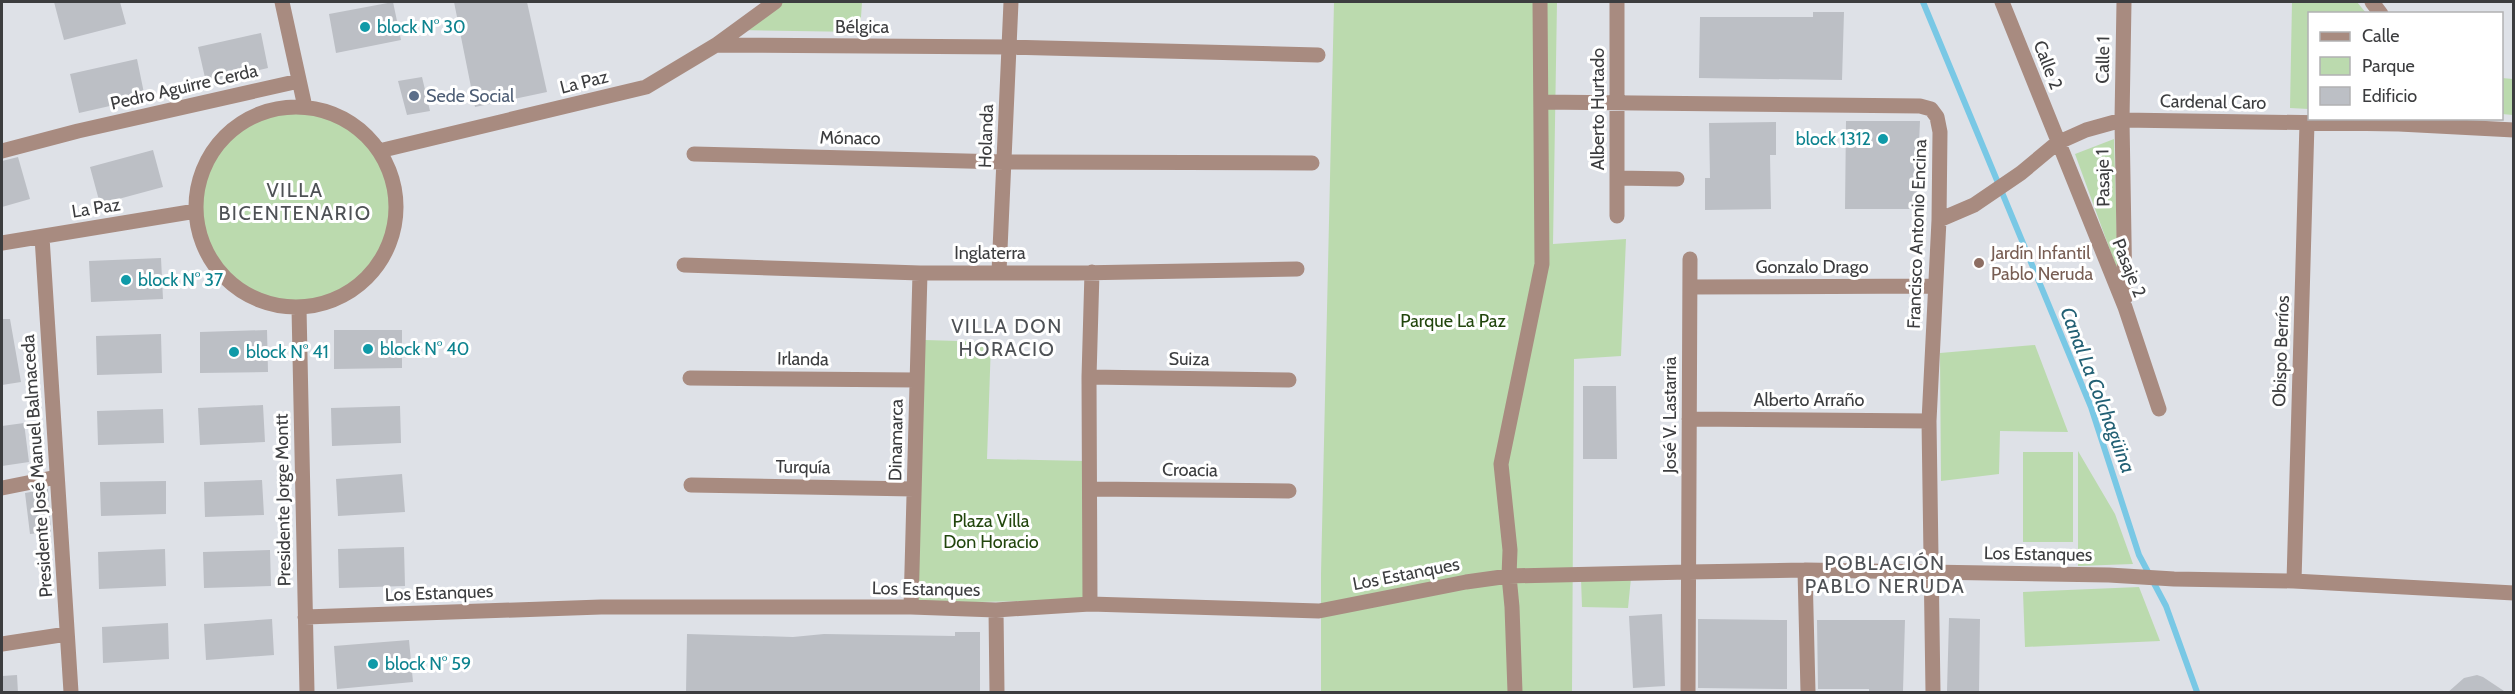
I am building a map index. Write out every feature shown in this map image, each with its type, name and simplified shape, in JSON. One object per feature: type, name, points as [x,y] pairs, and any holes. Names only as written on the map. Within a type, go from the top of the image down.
[{"type":"street","points":[[282,2],[305,107]]},
{"type":"street","name":"La Paz","points":[[379,151],[646,87],[716,45],[775,2]]},
{"type":"street","name":"Holanda","points":[[999,272],[1011,2]]},
{"type":"street","points":[[1515,693],[1513,618],[1509,576],[1510,550],[1501,464],[1542,264],[1540,2]]},
{"type":"street","name":"Alberto Hurtado","points":[[1617,2],[1617,216]]},
{"type":"street","name":"Calle 2","points":[[2002,2],[2057,143]]},
{"type":"street","name":"Calle 1","points":[[2122,120],[2124,2]]},
{"type":"street","name":"Bélgica","points":[[716,45],[1008,47],[1318,55]]},
{"type":"street","name":"Pedro Aguirre Cerda","points":[[2,151],[78,131],[299,81]]},
{"type":"street","name":"Francisco Antonio Encina","points":[[1540,102],[1920,106],[1931,109],[1937,117],[1940,132],[1939,220],[1929,421],[1933,693]]},
{"type":"street","points":[[305,107],[327,111],[347,120],[365,134],[379,151],[393,181],[396,214],[388,247],[370,275],[344,296],[299,308],[277,306],[246,294],[220,273],[203,244],[196,211],[198,186],[207,161],[222,140],[245,121],[274,109],[305,107]]},
{"type":"street","name":"Cardenal Caro","points":[[1939,220],[1974,205],[2021,173],[2057,143],[2086,130],[2122,120],[2462,123],[2514,130]]},
{"type":"street","name":"Pasaje 1","points":[[2122,120],[2125,307]]},
{"type":"street","name":"Obispo Berríos","points":[[2294,581],[2307,123]]},
{"type":"street","name":"Pasaje 2","points":[[2057,143],[2125,307],[2159,409]]},
{"type":"street","name":"Mónaco","points":[[694,154],[1004,162],[1312,163]]},
{"type":"street","points":[[1617,178],[1677,179]]},
{"type":"street","name":"La Paz","points":[[2,243],[196,211]]},
{"type":"street","name":"Presidente José Manuel Balmaceda","points":[[42,237],[71,693]]},
{"type":"street","name":"José V. Lastarria","points":[[1688,693],[1690,259]]},
{"type":"street","name":"Inglaterra","points":[[684,265],[920,273],[1297,268]]},
{"type":"street","points":[[1090,604],[1089,377],[1092,272]]},
{"type":"street","name":"Dinamarca","points":[[911,607],[920,273]]},
{"type":"street","name":"Gonzalo Drago","points":[[1690,287],[1935,286]]},
{"type":"street","name":"Presidente Jorge Montt","points":[[299,308],[307,693]]},
{"type":"street","name":"Suiza","points":[[1089,377],[1289,380]]},
{"type":"street","name":"Irlanda","points":[[690,378],[916,380]]},
{"type":"street","name":"Alberto Arraño","points":[[1689,419],[1929,421]]},
{"type":"street","points":[[2,488],[57,477]]},
{"type":"street","name":"Turquía","points":[[691,485],[914,489]]},
{"type":"street","name":"Croacia","points":[[1090,489],[1289,491]]},
{"type":"street","points":[[1805,570],[1808,693]]},
{"type":"street","name":"Los Estanques","points":[[305,617],[601,607],[911,607],[996,610],[1090,604],[1318,611],[1466,582],[1509,576],[1805,570],[2109,575],[2174,579],[2294,581],[2514,593]]},
{"type":"street","points":[[996,610],[997,693]]},
{"type":"street","points":[[2,644],[67,634]]},
{"type":"green space","points":[[776,2],[862,2],[860,32],[738,30]]},
{"type":"green space","name":"Parque La Paz","points":[[1334,2],[1557,2],[1553,244],[1626,239],[1621,356],[1574,359],[1572,692],[1321,692],[1321,574]]},
{"type":"green space","points":[[2292,2],[2357,2],[2365,12],[2308,12],[2308,109],[2290,108]]},
{"type":"green space","points":[[2503,78],[2513,79],[2513,115],[2503,114]]},
{"type":"green space","points":[[286,113],[304,113],[340,124],[355,134],[369,148],[386,180],[390,208],[386,236],[379,253],[369,268],[355,282],[323,299],[304,303],[286,303],[250,292],[235,282],[221,268],[204,236],[200,217],[200,199],[211,163],[221,148],[235,134],[267,117]]},
{"type":"green space","points":[[2114,139],[2118,272],[2075,154]]},
{"type":"green space","name":"Plaza Villa Don Horacio","points":[[925,340],[991,342],[987,459],[1086,461],[1087,600],[917,603]]},
{"type":"green space","points":[[2035,345],[2068,432],[2000,431],[1999,474],[1941,481],[1940,353]]},
{"type":"green space","points":[[2078,451],[2115,514],[2133,564],[2078,566]]},
{"type":"green space","points":[[2023,452],[2073,452],[2073,542],[2023,542]]},
{"type":"green space","points":[[1631,578],[1628,608],[1582,607],[1581,579]]},
{"type":"green space","points":[[2139,587],[2160,641],[2025,647],[2023,592]]},
{"type":"building","points":[[54,2],[120,2],[126,24],[64,40]]},
{"type":"building","name":"block N° 30","points":[[393,2],[401,40],[336,53],[329,14]]},
{"type":"building","points":[[454,2],[527,2],[547,92],[475,107]]},
{"type":"building","points":[[1813,12],[1844,12],[1842,80],[1699,78],[1700,17],[1813,17]]},
{"type":"building","points":[[261,33],[268,68],[206,82],[198,47]]},
{"type":"building","points":[[137,59],[145,98],[79,113],[70,74]]},
{"type":"building","name":"Sede Social","points":[[422,77],[430,111],[407,115],[398,81]]},
{"type":"building","points":[[1846,121],[1920,121],[1916,209],[1845,209]]},
{"type":"building","points":[[1776,122],[1776,155],[1770,155],[1771,209],[1705,210],[1705,178],[1710,178],[1709,123]]},
{"type":"building","points":[[153,150],[163,187],[100,204],[90,167]]},
{"type":"building","points":[[18,157],[30,199],[2,207],[2,161]]},
{"type":"building","name":"block N° 37","points":[[161,258],[163,299],[91,302],[89,261]]},
{"type":"building","points":[[2,319],[10,319],[21,382],[2,385]]},
{"type":"building","name":"block N° 41","points":[[267,330],[268,372],[200,373],[200,332]]},
{"type":"building","name":"block N° 40","points":[[334,330],[402,330],[402,368],[334,369]]},
{"type":"building","points":[[161,334],[162,373],[97,375],[96,336]]},
{"type":"building","points":[[1583,386],[1616,386],[1617,459],[1583,459]]},
{"type":"building","points":[[263,405],[265,442],[200,445],[198,408]]},
{"type":"building","points":[[400,406],[401,443],[332,446],[331,408]]},
{"type":"building","points":[[163,409],[164,443],[98,445],[97,411]]},
{"type":"building","points":[[24,423],[29,462],[2,466],[2,426]]},
{"type":"building","points":[[402,474],[405,512],[338,516],[336,479]]},
{"type":"building","points":[[262,480],[264,515],[205,517],[204,482]]},
{"type":"building","points":[[166,481],[166,514],[101,516],[100,482]]},
{"type":"building","points":[[48,489],[51,532],[30,534],[25,493]]},
{"type":"building","points":[[404,547],[405,586],[339,588],[338,549]]},
{"type":"building","points":[[165,549],[166,586],[99,589],[98,552]]},
{"type":"building","points":[[270,550],[271,586],[204,588],[203,552]]},
{"type":"building","points":[[1662,614],[1665,686],[1633,688],[1629,616]]},
{"type":"building","points":[[1949,618],[1980,619],[1979,692],[1947,691]]},
{"type":"building","points":[[272,619],[274,655],[206,660],[204,624]]},
{"type":"building","points":[[1698,619],[1787,620],[1787,689],[1698,688]]},
{"type":"building","points":[[1817,620],[1905,620],[1903,691],[1818,689]]},
{"type":"building","points":[[168,623],[169,659],[103,663],[102,627]]},
{"type":"building","points":[[955,632],[980,632],[980,693],[686,693],[687,634],[793,637],[824,634],[955,636]]},
{"type":"building","name":"block N° 59","points":[[409,640],[413,682],[337,689],[334,646]]},
{"type":"building","points":[[17,675],[18,693],[2,693],[2,676]]},
{"type":"building","points":[[2477,675],[2507,693],[2447,693],[2464,678]]},
{"type":"waterway","name":"Canal La Colchagüina","points":[[1923,2],[2091,407],[2139,555],[2166,606],[2197,692]]},
{"type":"place","name":"block N° 30","points":[[365,27]]},
{"type":"place","name":"Sede Social","points":[[414,96]]},
{"type":"place","name":"block 1312","points":[[1883,139]]},
{"type":"place","name":"Jardín Infantil Pablo Neruda","points":[[1979,263]]},
{"type":"place","name":"block N° 37","points":[[126,280]]},
{"type":"place","name":"block N° 40","points":[[368,349]]},
{"type":"place","name":"block N° 41","points":[[234,352]]},
{"type":"place","name":"block N° 59","points":[[373,664]]},
{"type":"district","name":"VILLA BICENTENARIO","points":[[295,202]]},
{"type":"district","name":"VILLA DON HORACIO","points":[[1007,338]]},
{"type":"district","name":"POBLACIÓN PABLO NERUDA","points":[[1885,574]]}]
